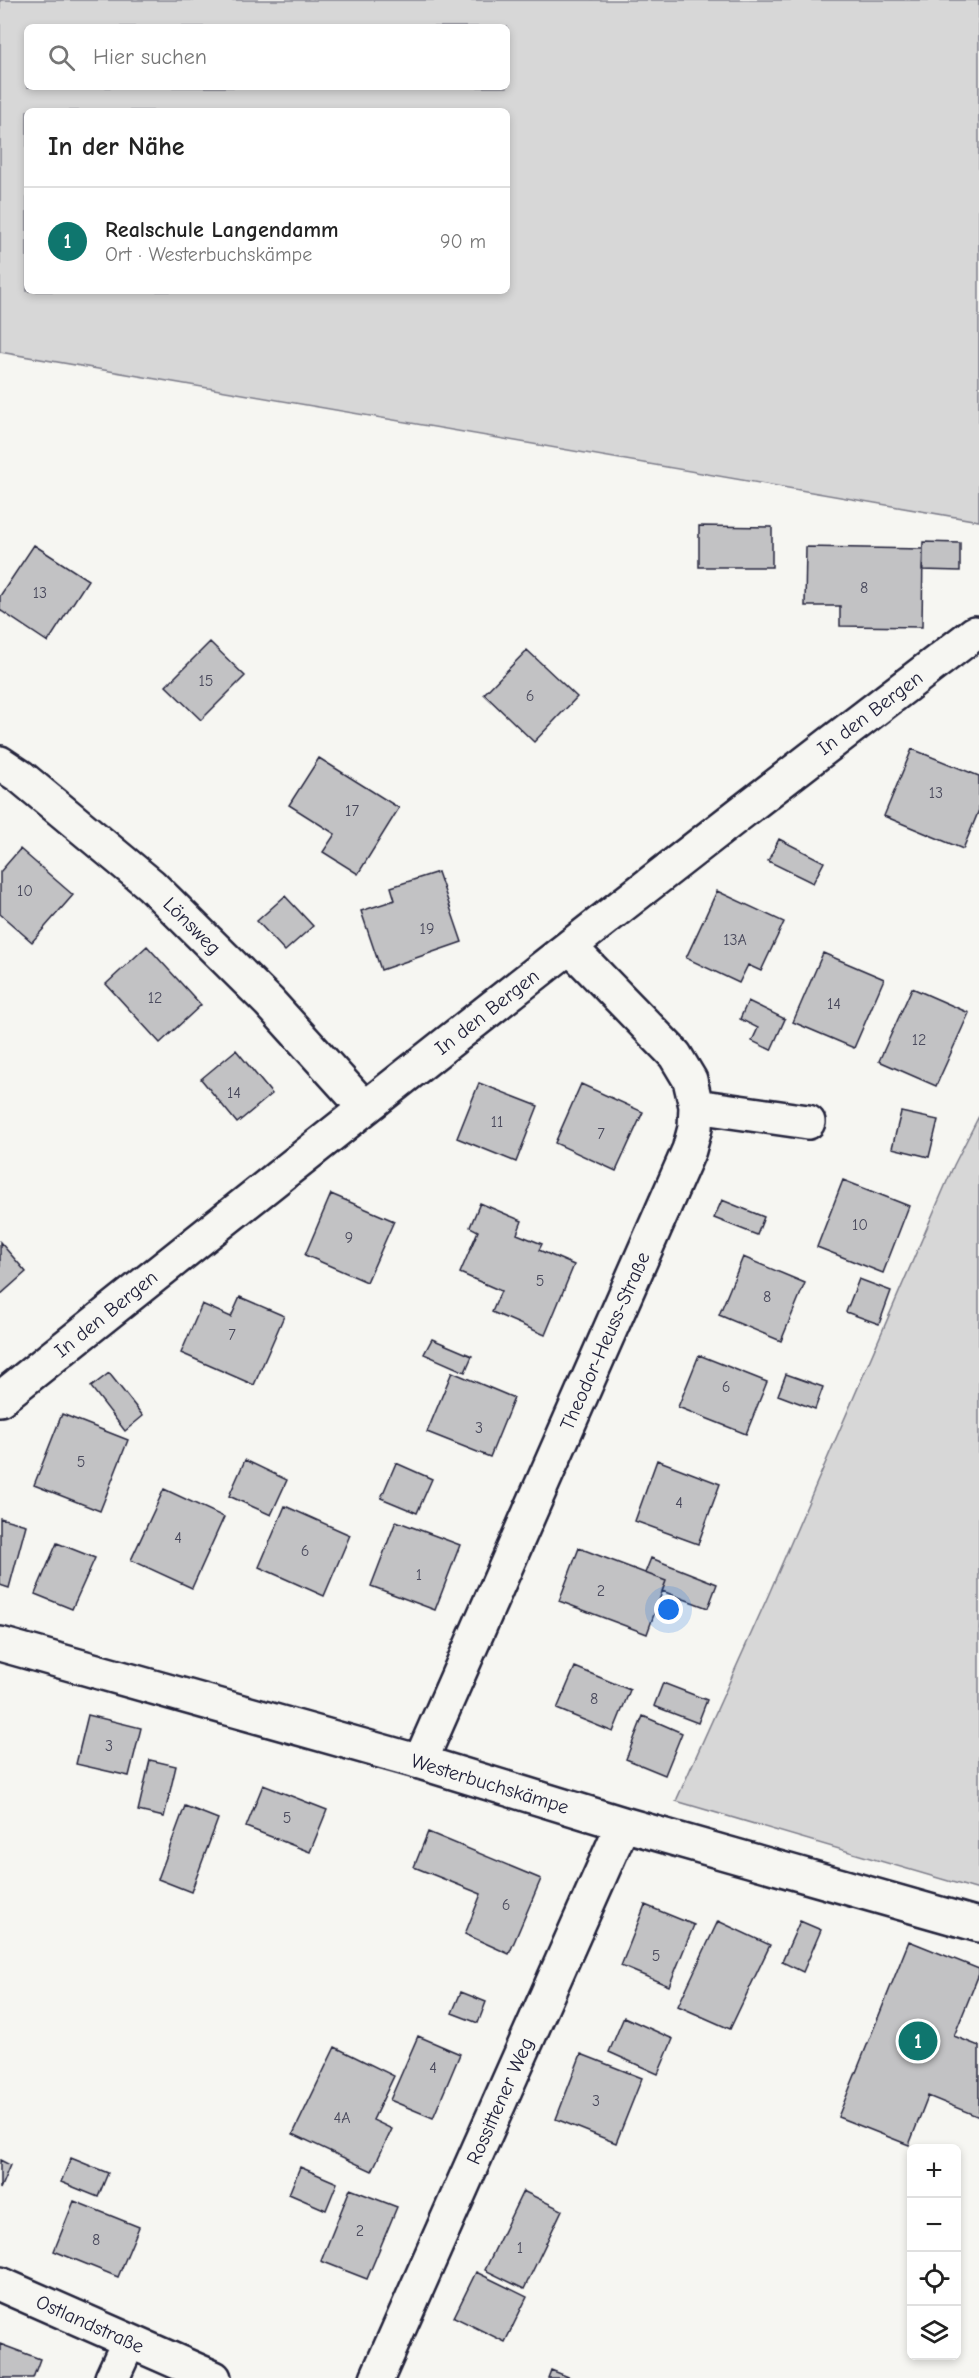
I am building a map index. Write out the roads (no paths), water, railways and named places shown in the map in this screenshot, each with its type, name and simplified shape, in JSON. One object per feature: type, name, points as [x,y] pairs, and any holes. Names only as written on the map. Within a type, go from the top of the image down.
[{"type":"street","name":"In den Bergen","points":[[0,1399],[365,1108],[825,747],[975,633],[979,634]]},
{"type":"street","name":"Lönsweg","points":[[0,763],[21,777],[151,885],[269,1002],[365,1108]]},
{"type":"street","name":"Theodor-Heuss-Straße","points":[[420,1762],[689,1150],[695,1128],[696,1106],[690,1080],[675,1055],[570,947]]},
{"type":"street","points":[[696,1106],[808,1122]]},
{"type":"street","name":"Westerbuchskämpe","points":[[0,1644],[420,1762],[623,1824],[979,1925]]},
{"type":"street","name":"Rossittener Weg","points":[[377,2378],[623,1824]]},
{"type":"street","name":"Ostlandstraße","points":[[0,2284],[214,2378]]},
{"type":"street","points":[[112,2378],[129,2341]]},
{"type":"place","name":"Realschule Langendamm","points":[[918,2041]]}]
